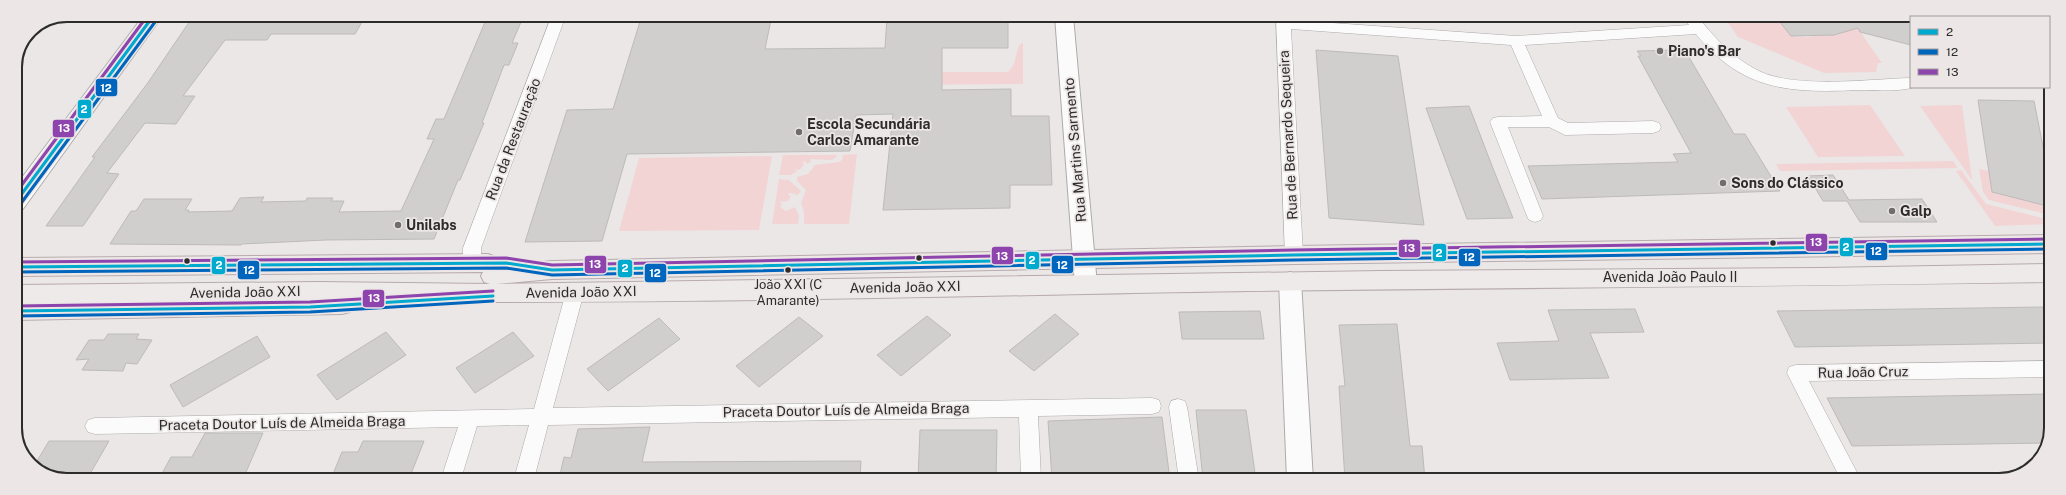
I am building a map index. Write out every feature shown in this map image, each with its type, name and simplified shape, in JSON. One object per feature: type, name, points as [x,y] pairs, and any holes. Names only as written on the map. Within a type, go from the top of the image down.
[{"type":"main road","name":"Avenida João Paulo II","points":[[1294,255],[2044,244]]},
{"type":"main road","name":"Avenida João XXI","points":[[486,268],[552,270],[1294,255]]},
{"type":"main road","points":[[22,267],[486,268]]},
{"type":"main road","points":[[22,283],[486,268]]},
{"type":"main road","name":"Avenida João Paulo II","points":[[1290,281],[2044,273]]},
{"type":"main road","name":"Avenida João XXI","points":[[22,294],[319,291],[526,294],[1290,281]]},
{"type":"main road","points":[[22,311],[310,307],[526,294]]},
{"type":"street","points":[[22,193],[149,22]]},
{"type":"street","name":"Rua da Restauração","points":[[486,268],[472,248],[556,22]]},
{"type":"street","name":"Rua Martins Sarmento","points":[[1065,22],[1086,285]]},
{"type":"street","name":"Rua de Bernardo Sequeira","points":[[1283,22],[1294,255]]},
{"type":"street","points":[[1305,22],[1516,41],[1700,29]]},
{"type":"street","points":[[1695,22],[1732,60],[1754,75],[1783,84],[1910,83]]},
{"type":"street","points":[[1516,41],[1552,121]]},
{"type":"street","points":[[1535,216],[1498,122],[1552,121],[1565,129],[1653,127]]},
{"type":"street","points":[[1290,281],[1300,473]]},
{"type":"street","points":[[526,473],[575,292]]},
{"type":"street","name":"Rua João Cruz","points":[[1847,473],[1796,373],[2044,369]]},
{"type":"street","name":"Praceta Doutor Luís de Almeida Braga","points":[[95,426],[540,416],[1152,406]]},
{"type":"street","points":[[1028,407],[1031,473]]},
{"type":"street","points":[[1178,407],[1188,473]]},
{"type":"street","points":[[453,473],[470,418]]},
{"type":"shaded area","points":[[1727,22],[1780,22],[1791,36],[1807,37],[1843,33],[1851,22],[1853,22],[1882,63],[1878,63],[1876,72],[1824,73],[1738,37]]},
{"type":"shaded area","points":[[1023,43],[1023,84],[894,85],[895,72],[1008,72],[1014,62],[1019,45]]},
{"type":"shaded area","points":[[1870,105],[1905,156],[1818,157],[1786,107]]},
{"type":"shaded area","points":[[1962,105],[1972,180],[1920,106]]},
{"type":"shaded area","points":[[857,154],[849,224],[804,224],[804,212],[801,203],[806,190],[797,181],[797,177],[808,174],[815,165],[839,162],[842,160],[843,155]]},
{"type":"shaded area","points":[[783,155],[838,155],[832,160],[810,159],[811,162],[807,164],[805,161],[803,162],[804,165],[799,170],[795,169],[797,171],[791,175],[779,175]]},
{"type":"shaded area","points":[[772,156],[759,230],[619,231],[639,158]]},
{"type":"shaded area","points":[[1953,161],[1958,168],[1780,171],[1776,164]]},
{"type":"shaded area","points":[[1979,169],[1989,171],[1992,192],[2044,205],[2044,214],[1989,200],[1983,192]]},
{"type":"shaded area","points":[[1961,170],[1986,204],[2044,218],[2044,224],[1995,226],[1956,171]]},
{"type":"shaded area","points":[[779,179],[789,180],[801,191],[798,195],[789,193],[788,195],[791,196],[788,201],[779,202],[782,204],[780,207],[786,211],[795,207],[799,216],[798,224],[772,224]]},
{"type":"building","points":[[189,22],[362,22],[355,34],[271,34],[267,40],[225,40],[183,96],[195,96],[176,124],[145,123],[107,173],[119,174],[83,226],[46,226],[95,157],[92,157],[147,84]]},
{"type":"building","points":[[485,22],[521,22],[512,43],[518,43],[509,65],[504,65],[482,123],[484,123],[460,180],[458,180],[434,239],[326,240],[241,245],[110,244],[131,211],[136,211],[144,199],[192,199],[185,210],[189,210],[188,212],[232,211],[240,198],[264,197],[261,202],[306,201],[307,198],[333,198],[331,201],[344,201],[339,212],[401,211],[434,139],[427,139],[436,119],[444,119]]},
{"type":"building","points":[[640,22],[771,22],[765,49],[885,48],[887,22],[1008,22],[1008,48],[942,48],[942,90],[1011,89],[1011,116],[1049,116],[1052,185],[1010,185],[1010,208],[883,210],[893,114],[856,115],[850,151],[627,154],[602,241],[525,242],[567,110],[613,109]]},
{"type":"building","points":[[1780,22],[1910,22],[1910,45],[1860,32],[1858,28],[1834,35],[1791,36]]},
{"type":"building","points":[[1316,50],[1398,56],[1424,225],[1329,218]]},
{"type":"building","points":[[1678,50],[1680,52],[1686,52],[1734,134],[1745,134],[1780,191],[1542,199],[1528,166],[1678,162],[1673,154],[1691,153],[1638,56],[1641,56],[1637,51]]},
{"type":"building","points":[[1978,100],[2034,101],[2044,152],[2044,205],[1992,192]]},
{"type":"building","points":[[1469,106],[1513,218],[1467,219],[1426,108]]},
{"type":"building","name":"Galp","points":[[1833,175],[1849,200],[1922,199],[1937,222],[1860,222],[1847,201],[1823,201],[1808,176]]},
{"type":"building","points":[[2043,307],[2044,343],[1795,347],[1777,311]]},
{"type":"building","points":[[1635,309],[1644,332],[1590,333],[1609,378],[1510,380],[1497,343],[1559,341],[1548,310]]},
{"type":"building","points":[[1260,311],[1264,339],[1182,339],[1179,312]]},
{"type":"building","points":[[1055,314],[1079,334],[1034,371],[1009,351]]},
{"type":"building","points":[[927,316],[951,335],[901,376],[877,355]]},
{"type":"building","points":[[799,317],[823,336],[759,387],[736,366]]},
{"type":"building","points":[[659,318],[680,339],[608,391],[587,369]]},
{"type":"building","points":[[1397,324],[1410,446],[1422,446],[1424,473],[1345,473],[1339,386],[1345,386],[1339,325]]},
{"type":"building","points":[[386,332],[406,355],[337,400],[317,375]]},
{"type":"building","points":[[513,332],[534,356],[475,393],[456,368]]},
{"type":"building","points":[[108,334],[139,334],[136,339],[152,340],[137,364],[126,363],[123,371],[82,370],[89,359],[76,360],[89,340],[104,340]]},
{"type":"building","points":[[257,336],[270,357],[183,407],[170,385]]},
{"type":"building","points":[[2044,394],[2043,437],[2041,443],[1852,446],[1827,398]]},
{"type":"building","points":[[1196,410],[1246,410],[1255,473],[1202,473]]},
{"type":"building","points":[[1162,417],[1169,473],[1052,473],[1048,421]]},
{"type":"building","points":[[650,427],[642,462],[861,461],[860,473],[560,473],[564,457],[571,458],[578,429]]},
{"type":"building","points":[[920,430],[997,430],[996,473],[918,473]]},
{"type":"building","points":[[205,433],[263,433],[246,473],[162,473],[171,457],[192,457]]},
{"type":"building","points":[[49,441],[109,441],[90,473],[67,473],[53,471],[37,461]]},
{"type":"building","points":[[363,441],[424,441],[411,473],[333,473],[342,452],[358,452]]},
{"type":"transit line","name":"13","points":[[22,185],[143,22]]},
{"type":"transit line","name":"2","points":[[22,194],[149,22]]},
{"type":"transit line","name":"12","points":[[22,202],[155,22]]},
{"type":"transit line","name":"13","points":[[22,262],[506,258],[552,265],[1294,250],[2044,239]]},
{"type":"transit line","name":"2","points":[[22,267],[506,263],[552,270],[1294,255],[2044,244]]},
{"type":"transit line","name":"12","points":[[22,272],[506,268],[552,275],[1294,260],[2044,249]]},
{"type":"transit line","name":"13","points":[[22,306],[310,302],[493,291]]},
{"type":"transit line","name":"2","points":[[22,311],[310,307],[493,296]]},
{"type":"transit line","name":"12","points":[[22,316],[310,312],[493,301]]},
{"type":"place","name":"Piano's Bar","points":[[1660,51]]},
{"type":"place","name":"Escola Secundária Carlos Amarante","points":[[799,132]]},
{"type":"place","name":"Sons do Clássico","points":[[1723,183]]},
{"type":"place","name":"Galp","points":[[1892,211]]},
{"type":"place","name":"Unilabs","points":[[398,225]]},
{"type":"place","name":"João XXI (C Amarante)","points":[[788,270]]}]
